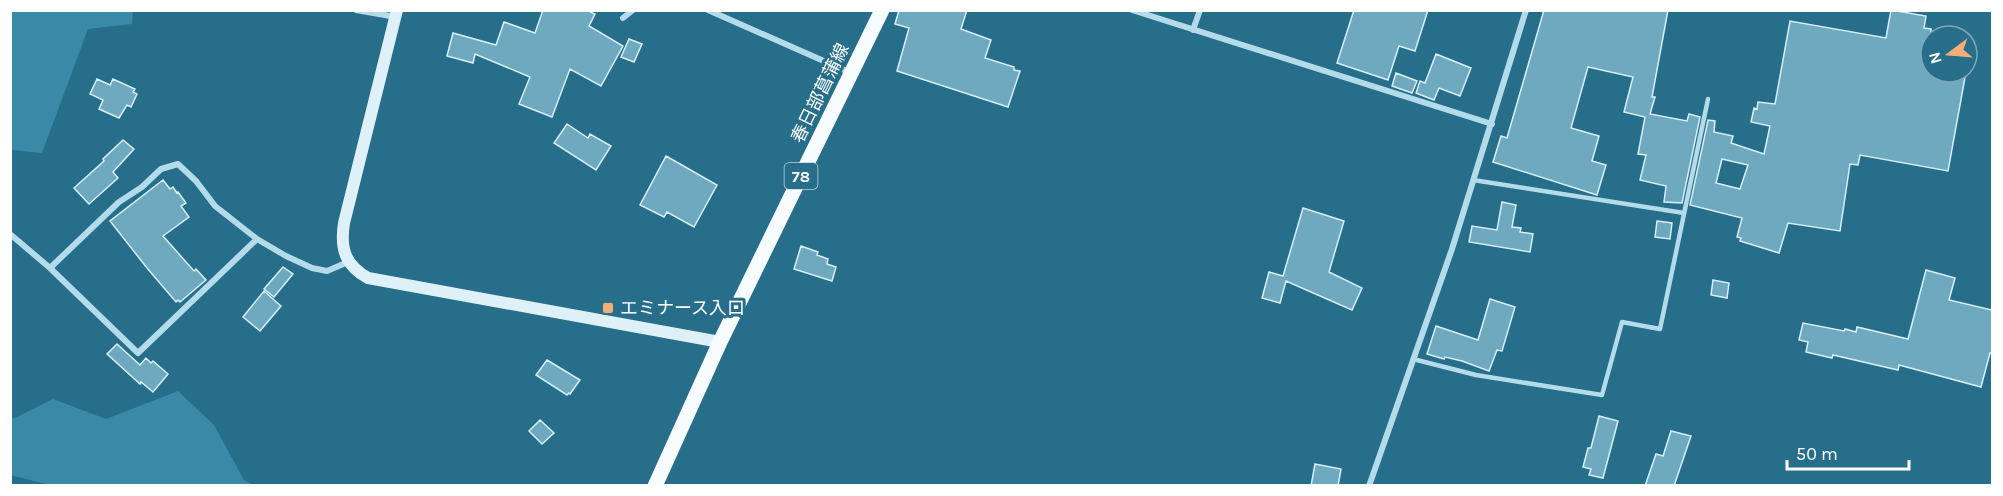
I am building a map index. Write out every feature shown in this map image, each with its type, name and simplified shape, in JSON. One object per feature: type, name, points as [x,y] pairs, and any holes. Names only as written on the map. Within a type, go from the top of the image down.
[{"type":"main road","name":"春日部菖蒲線","points":[[655,486],[720,342],[882,10]]},
{"type":"street","points":[[356,10],[396,14],[344,223],[342,238],[348,262],[357,272],[368,278],[720,342]]},
{"type":"street","points":[[623,18],[633,10]]},
{"type":"street","points":[[708,10],[852,73]]},
{"type":"street","points":[[1132,10],[1492,124]]},
{"type":"street","points":[[1193,30],[1200,10]]},
{"type":"street","points":[[1369,486],[1452,249],[1526,10]]},
{"type":"street","points":[[50,268],[119,202],[142,187],[161,169],[178,164],[196,181],[215,206],[257,239],[312,268],[327,271],[348,262]]},
{"type":"street","points":[[10,234],[50,268],[138,353],[257,239]]},
{"type":"lane","points":[[1413,359],[1476,375],[1602,395],[1622,322],[1660,329],[1708,99]]},
{"type":"lane","points":[[1473,180],[1684,213]]},
{"type":"shaded area","points":[[10,11],[133,11],[132,24],[88,29],[42,153],[11,150]]},
{"type":"shaded area","points":[[178,391],[214,425],[244,480],[253,485],[50,485],[11,475],[11,417],[15,418],[53,399],[106,419]]},
{"type":"building","points":[[543,10],[586,10],[595,14],[589,26],[623,46],[601,86],[570,69],[552,117],[519,104],[530,77],[475,54],[473,63],[447,56],[453,33],[496,45],[504,22],[535,33]]},
{"type":"building","points":[[899,10],[967,10],[961,29],[991,40],[985,58],[1020,71],[1008,107],[897,71],[909,28],[895,24]]},
{"type":"building","points":[[1354,10],[1428,10],[1415,51],[1399,46],[1388,80],[1337,63]]},
{"type":"building","points":[[1544,10],[1668,10],[1652,97],[1655,97],[1650,114],[1687,121],[1689,114],[1700,117],[1682,203],[1664,202],[1666,186],[1640,180],[1646,155],[1638,154],[1645,117],[1624,112],[1633,77],[1588,67],[1571,128],[1599,136],[1592,161],[1606,165],[1597,195],[1493,162],[1501,136],[1507,138]]},
{"type":"building","points":[[1891,10],[1926,16],[1925,24],[1919,24],[1919,84],[1964,84],[1948,171],[1860,155],[1858,165],[1850,164],[1840,231],[1788,223],[1779,253],[1740,241],[1741,238],[1737,237],[1742,218],[1690,205],[1708,120],[1715,121],[1714,132],[1733,136],[1731,143],[1764,154],[1770,126],[1751,122],[1758,102],[1775,104],[1790,21],[1886,38]],"holes":[[[1722,159],[1748,165],[1740,189],[1716,183]]]},
{"type":"building","points":[[629,39],[642,44],[634,62],[621,57]]},
{"type":"building","points":[[1436,54],[1471,68],[1460,96],[1439,88],[1434,100],[1416,93],[1420,81],[1425,83]]},
{"type":"building","points":[[1396,73],[1417,81],[1412,93],[1392,86]]},
{"type":"building","points":[[97,79],[110,85],[113,79],[135,89],[133,92],[137,94],[131,107],[127,105],[119,118],[99,109],[103,100],[90,94]]},
{"type":"building","points":[[567,124],[588,138],[590,134],[611,146],[596,170],[554,143]]},
{"type":"building","points":[[123,140],[134,149],[113,172],[118,178],[89,204],[74,188]]},
{"type":"building","points":[[666,156],[717,185],[694,227],[667,212],[664,217],[640,205]]},
{"type":"building","points":[[163,180],[170,189],[173,187],[178,192],[186,203],[181,206],[189,217],[163,236],[194,271],[196,269],[206,280],[180,302],[178,300],[176,302],[110,221]]},
{"type":"building","points":[[1502,202],[1516,205],[1512,227],[1521,228],[1520,232],[1533,234],[1530,252],[1469,242],[1472,226],[1497,230]]},
{"type":"building","points":[[1303,208],[1344,221],[1329,272],[1362,288],[1352,310],[1286,281],[1280,303],[1262,298],[1269,272],[1283,276]]},
{"type":"building","points":[[1657,221],[1672,223],[1670,239],[1655,237]]},
{"type":"building","points":[[801,246],[818,252],[817,255],[828,259],[827,264],[836,267],[832,281],[794,269]]},
{"type":"building","points":[[283,267],[293,274],[274,297],[264,289]]},
{"type":"building","points":[[1926,270],[1955,278],[1949,300],[1992,310],[1992,353],[1990,353],[1981,387],[1899,365],[1898,370],[1833,355],[1832,358],[1806,352],[1808,342],[1799,340],[1803,323],[1856,332],[1857,327],[1908,339]]},
{"type":"building","points":[[1713,280],[1729,283],[1727,298],[1711,295]]},
{"type":"building","points":[[264,291],[281,306],[260,331],[243,317]]},
{"type":"building","points":[[1490,299],[1515,307],[1502,351],[1497,350],[1489,371],[1462,361],[1427,354],[1436,326],[1478,340]]},
{"type":"building","points":[[117,344],[140,365],[146,358],[168,374],[153,392],[141,382],[140,384],[107,354]]},
{"type":"building","points":[[547,360],[580,380],[570,394],[567,395],[536,375]]},
{"type":"building","points":[[1599,416],[1618,421],[1603,478],[1589,475],[1591,469],[1583,467],[1588,448],[1591,448]]},
{"type":"building","points":[[540,420],[554,433],[542,444],[529,431]]},
{"type":"building","points":[[1671,431],[1691,436],[1674,486],[1645,486],[1656,454],[1663,456]]},
{"type":"building","points":[[1315,464],[1341,469],[1338,486],[1311,486]]},
{"type":"place","name":"エミナース入口","points":[[608,308]]}]
